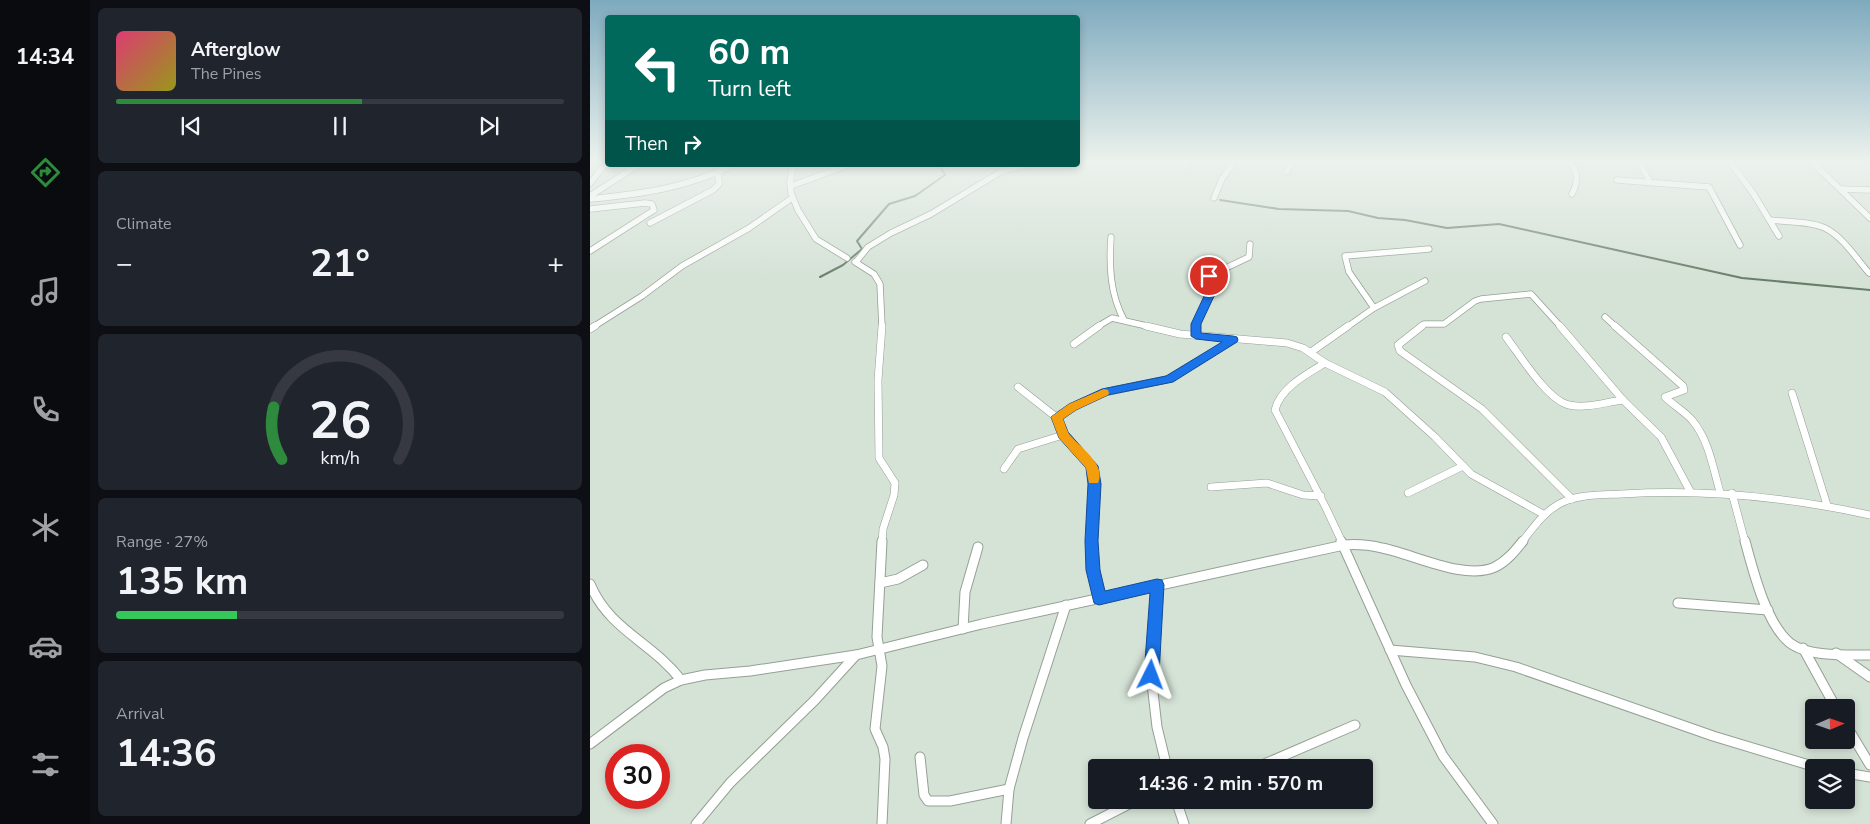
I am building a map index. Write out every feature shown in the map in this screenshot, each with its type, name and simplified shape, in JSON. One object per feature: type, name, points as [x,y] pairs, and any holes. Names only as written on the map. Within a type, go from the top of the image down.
[{"type":"street","points":[[650,223],[691,200]]},
{"type":"street","points":[[592,326],[642,296],[682,266],[749,228],[788,200]]},
{"type":"street","points":[[793,200],[816,239],[847,258]]},
{"type":"street","points":[[882,824],[885,756],[883,744],[877,737],[875,729],[882,666],[877,637],[884,520],[894,496],[895,483],[883,467],[880,458],[878,380],[882,327],[880,284],[874,274],[856,262],[858,256],[868,247],[953,200]]},
{"type":"street","points":[[1715,200],[1740,245]]},
{"type":"street","points":[[1757,200],[1779,236]]},
{"type":"street","points":[[1852,200],[1870,218]]},
{"type":"street","points":[[590,209],[644,203],[652,204],[654,210],[590,251]]},
{"type":"street","points":[[1770,220],[1807,224],[1826,229],[1838,239],[1869,273]]},
{"type":"street","points":[[1111,237],[1110,260],[1114,293],[1119,312],[1124,320]]},
{"type":"street","points":[[1196,336],[1196,324],[1211,292],[1209,276],[1249,258],[1250,244]]},
{"type":"street","points":[[1374,308],[1349,272],[1345,256],[1378,255],[1402,249],[1429,249]]},
{"type":"street","points":[[1310,352],[1374,308],[1425,281]]},
{"type":"street","points":[[1572,499],[1482,409],[1400,350],[1398,345],[1424,324],[1444,324],[1475,301],[1490,297],[1528,294],[1582,351],[1623,400],[1661,437],[1690,491]]},
{"type":"street","points":[[1605,317],[1683,386],[1684,390],[1665,397],[1698,427],[1708,449],[1720,492]]},
{"type":"street","points":[[1074,344],[1109,319],[1124,320],[1159,331],[1196,336],[1287,343],[1310,352],[1325,363],[1385,392],[1477,478],[1505,491],[1543,514]]},
{"type":"street","points":[[1506,337],[1552,395],[1562,403],[1575,406],[1623,400]]},
{"type":"street","points":[[1056,417],[1072,407],[1106,392],[1169,379],[1233,340]]},
{"type":"street","points":[[1325,363],[1299,380],[1280,398],[1274,408],[1321,496],[1406,686],[1443,756],[1493,824]]},
{"type":"street","points":[[1018,387],[1056,417],[1063,435],[1092,466],[1094,484],[1093,570],[1099,598]]},
{"type":"street","points":[[1792,393],[1826,505]]},
{"type":"street","points":[[1004,470],[1018,449],[1063,435]]},
{"type":"street","points":[[1408,494],[1463,466]]},
{"type":"street","points":[[1211,486],[1275,484],[1303,495],[1321,496]]},
{"type":"street","points":[[590,744],[664,688],[681,680],[705,675],[750,671],[856,655],[1066,605],[1344,545],[1367,544],[1460,570],[1482,571],[1505,562],[1543,514],[1557,505],[1572,499],[1628,493],[1720,492],[1826,505],[1870,515]]},
{"type":"street","points":[[1732,493],[1768,610],[1785,639],[1803,648],[1835,653],[1870,655]]},
{"type":"street","points":[[963,629],[965,592],[978,547]]},
{"type":"street","points":[[880,583],[898,579],[923,565]]},
{"type":"street","points":[[590,584],[594,598],[603,611],[669,665],[681,680]]},
{"type":"street","points":[[1157,585],[1151,675],[1157,727],[1165,759]]},
{"type":"street","points":[[1678,603],[1768,610]]},
{"type":"street","points":[[1006,824],[1009,789],[1023,738],[1066,605]]},
{"type":"street","points":[[1803,648],[1831,699]]},
{"type":"street","points":[[1390,650],[1461,655],[1516,667],[1713,736],[1805,764]]},
{"type":"street","points":[[1835,653],[1870,678]]},
{"type":"street","points":[[696,824],[730,783],[815,700],[856,655]]},
{"type":"street","points":[[1276,759],[1355,725]]},
{"type":"street","points":[[1855,741],[1870,765]]},
{"type":"street","points":[[920,758],[924,795],[928,801],[950,801],[1009,789]]},
{"type":"street","points":[[1855,775],[1870,777]]},
{"type":"street","points":[[1090,824],[1119,809]]},
{"type":"street","points":[[1179,809],[1184,824]]},
{"type":"waterway","points":[[820,277],[843,265],[862,249],[857,241],[889,204],[901,200]]},
{"type":"waterway","points":[[1223,200],[1279,209],[1348,211],[1378,218],[1405,220],[1447,228],[1499,224],[1742,278],[1870,290]]},
{"type":"slow traffic","points":[[1094,479],[1092,466],[1063,435],[1056,417],[1072,407],[1104,393]]},
{"type":"route","points":[[1151,675],[1157,585],[1099,598],[1093,570],[1094,484],[1092,466],[1063,435],[1056,417],[1072,407],[1106,392],[1169,379],[1233,340],[1196,336],[1198,318],[1206,307],[1211,292],[1209,276]]}]
